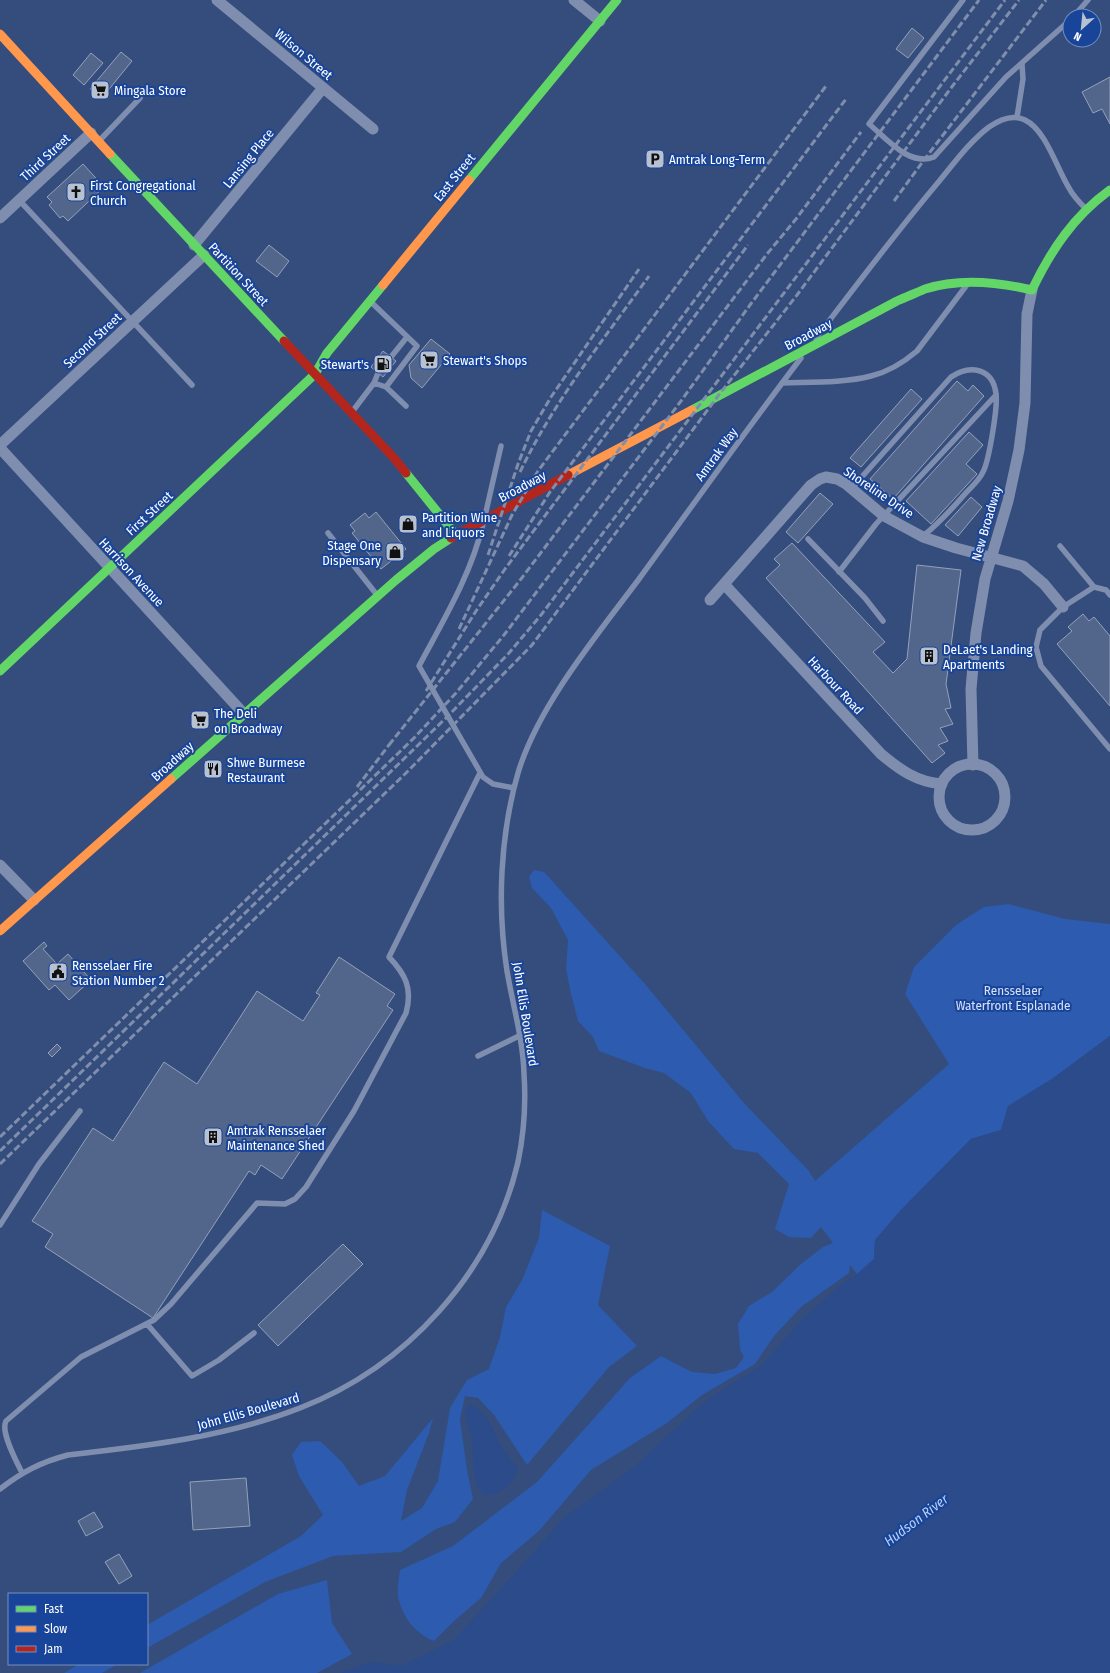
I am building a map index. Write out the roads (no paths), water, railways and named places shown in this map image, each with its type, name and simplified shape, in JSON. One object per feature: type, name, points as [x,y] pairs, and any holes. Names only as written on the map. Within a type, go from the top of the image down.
[{"type":"street","points":[[574,0],[600,21]]},
{"type":"street","name":"East Street","points":[[315,374],[327,353],[617,0]]},
{"type":"street","name":"Wilson Street","points":[[220,1],[373,129]]},
{"type":"street","name":"Partition Street","points":[[0,34],[194,245],[409,474],[456,536]]},
{"type":"street","name":"Lansing Place","points":[[194,245],[323,88]]},
{"type":"street","name":"Third Street","points":[[0,218],[91,133]]},
{"type":"street","points":[[1032,290],[1058,242],[1075,220],[1110,190]]},
{"type":"street","name":"Second Street","points":[[0,445],[204,255]]},
{"type":"street","name":"Broadway","points":[[0,930],[378,596],[434,549],[897,301],[926,289],[968,283],[1007,284],[1032,290]]},
{"type":"street","name":"New Broadway","points":[[972,764],[971,690],[974,652],[981,598],[991,556],[1008,501],[1019,450],[1025,403],[1027,314],[1032,290]]},
{"type":"street","name":"First Street","points":[[0,671],[315,374]]},
{"type":"street","name":"Harrison Avenue","points":[[0,448],[244,714]]},
{"type":"street","name":"Shoreline Drive","points":[[710,600],[815,481],[831,477],[841,481],[884,516],[923,537],[956,548],[1016,563],[1027,569],[1044,584],[1063,607]]},
{"type":"street","name":"Harbour Road","points":[[724,584],[881,754],[899,768],[916,778],[942,784]]},
{"type":"street","points":[[972,764],[985,767],[996,775],[1004,788],[1004,805],[996,820],[990,825],[969,830],[955,825],[945,816],[938,796],[942,784],[954,770],[959,767],[972,764]]},
{"type":"street","points":[[0,865],[34,900]]},
{"type":"lane","points":[[963,0],[869,124],[909,156],[920,160],[929,159],[939,153],[992,91],[1062,27]]},
{"type":"lane","points":[[1081,8],[1088,0]]},
{"type":"lane","points":[[1022,64],[1023,79],[1017,117],[1024,119],[1036,128],[1069,188],[1086,209]]},
{"type":"lane","points":[[99,142],[140,98]]},
{"type":"lane","name":"Amtrak Way","points":[[540,724],[560,689],[579,661],[782,383],[917,207],[979,135],[993,124],[1003,119],[1017,117]]},
{"type":"lane","points":[[19,200],[192,385]]},
{"type":"lane","points":[[782,383],[871,376],[897,365],[916,351],[968,283]]},
{"type":"lane","points":[[370,301],[418,346],[386,387]]},
{"type":"lane","points":[[390,357],[407,336]]},
{"type":"lane","points":[[851,489],[947,382],[956,374],[968,369],[974,369],[984,373],[992,381],[996,395],[995,415],[984,471],[977,481],[941,520],[923,537]]},
{"type":"lane","points":[[352,412],[374,383],[378,373]]},
{"type":"lane","points":[[374,383],[386,387],[406,406]]},
{"type":"lane","points":[[839,572],[873,528],[996,395]]},
{"type":"lane","points":[[501,446],[478,547],[451,607],[419,666],[480,773],[487,781],[493,784],[514,788]]},
{"type":"lane","points":[[328,533],[378,596]]},
{"type":"lane","points":[[808,539],[865,598],[883,621]]},
{"type":"lane","points":[[1060,546],[1094,587],[1106,590],[1110,595]]},
{"type":"lane","points":[[1094,587],[1063,607],[1040,630],[1036,648],[1041,666],[1110,749]]},
{"type":"lane","name":"John Ellis Boulevard","points":[[0,1489],[22,1474],[43,1463],[68,1455],[177,1442],[268,1419],[316,1401],[358,1380],[409,1341],[451,1296],[477,1261],[496,1226],[508,1197],[518,1161],[524,1123],[525,1079],[521,1035],[508,974],[501,910],[505,841],[514,788],[525,753],[540,724]]},
{"type":"lane","points":[[22,1474],[4,1432],[4,1424],[6,1421],[81,1357],[154,1320],[171,1304],[257,1203],[286,1204],[300,1194],[354,1111],[402,1021],[408,1005],[408,990],[403,973],[389,957],[480,773]]},
{"type":"lane","points":[[478,1056],[521,1035]]},
{"type":"lane","points":[[0,1225],[39,1164],[80,1111]]},
{"type":"lane","points":[[147,1324],[192,1376],[219,1360],[254,1333]]},
{"type":"water","name":"Hudson River","points":[[1110,1036],[1110,1673],[340,1673],[371,1662],[402,1666],[454,1640],[565,1517],[632,1469],[704,1402],[762,1365],[802,1320],[841,1285],[857,1274],[874,1259],[875,1240],[901,1210],[971,1139],[1001,1130],[1008,1106],[1052,1079]]},
{"type":"water","points":[[469,1404],[485,1416],[501,1446],[518,1469],[515,1477],[506,1488],[489,1495],[482,1492],[475,1477],[472,1438],[465,1417],[466,1408]]},
{"type":"railway","points":[[0,1137],[414,738],[456,693],[504,635],[681,401],[750,305],[979,0]]},
{"type":"railway","points":[[0,1151],[448,716],[509,653],[541,615],[1005,0]]},
{"type":"railway","points":[[0,1164],[406,773],[532,645],[718,396],[797,295],[951,88],[1019,0]]},
{"type":"railway","points":[[894,201],[1046,0]]},
{"type":"railway","points":[[459,629],[512,515],[538,471],[826,86]]},
{"type":"railway","points":[[509,556],[550,492],[846,99]]},
{"type":"railway","points":[[389,745],[521,579],[861,132]]},
{"type":"railway","points":[[426,691],[476,611],[505,569],[748,245]]},
{"type":"railway","points":[[488,555],[518,464],[531,431],[551,397],[639,269]]},
{"type":"railway","points":[[520,472],[533,446],[564,395],[649,276]]},
{"type":"railway","points":[[357,787],[392,741]]},
{"type":"place","name":"Mingala Store","points":[[100,90]]},
{"type":"place","name":"Amtrak Long-Term","points":[[655,159]]},
{"type":"place","name":"First Congregational Church","points":[[76,192]]},
{"type":"place","name":"Stewart's Shops","points":[[429,360]]},
{"type":"place","name":"Stewart's","points":[[383,364]]},
{"type":"place","name":"Partition Wine and Liquors","points":[[408,524]]},
{"type":"place","name":"Stage One Dispensary","points":[[395,552]]},
{"type":"place","name":"DeLaet's Landing Apartments","points":[[929,656]]},
{"type":"place","name":"The Deli on Broadway","points":[[200,720]]},
{"type":"place","name":"Shwe Burmese Restaurant","points":[[213,769]]},
{"type":"place","name":"Rensselaer Fire Station Number 2","points":[[58,972]]},
{"type":"place","name":"Amtrak Rensselaer Maintenance Shed","points":[[213,1137]]},
{"type":"park label","name":"Rensselaer Waterfront Esplanade","points":[[1013,998]]}]
